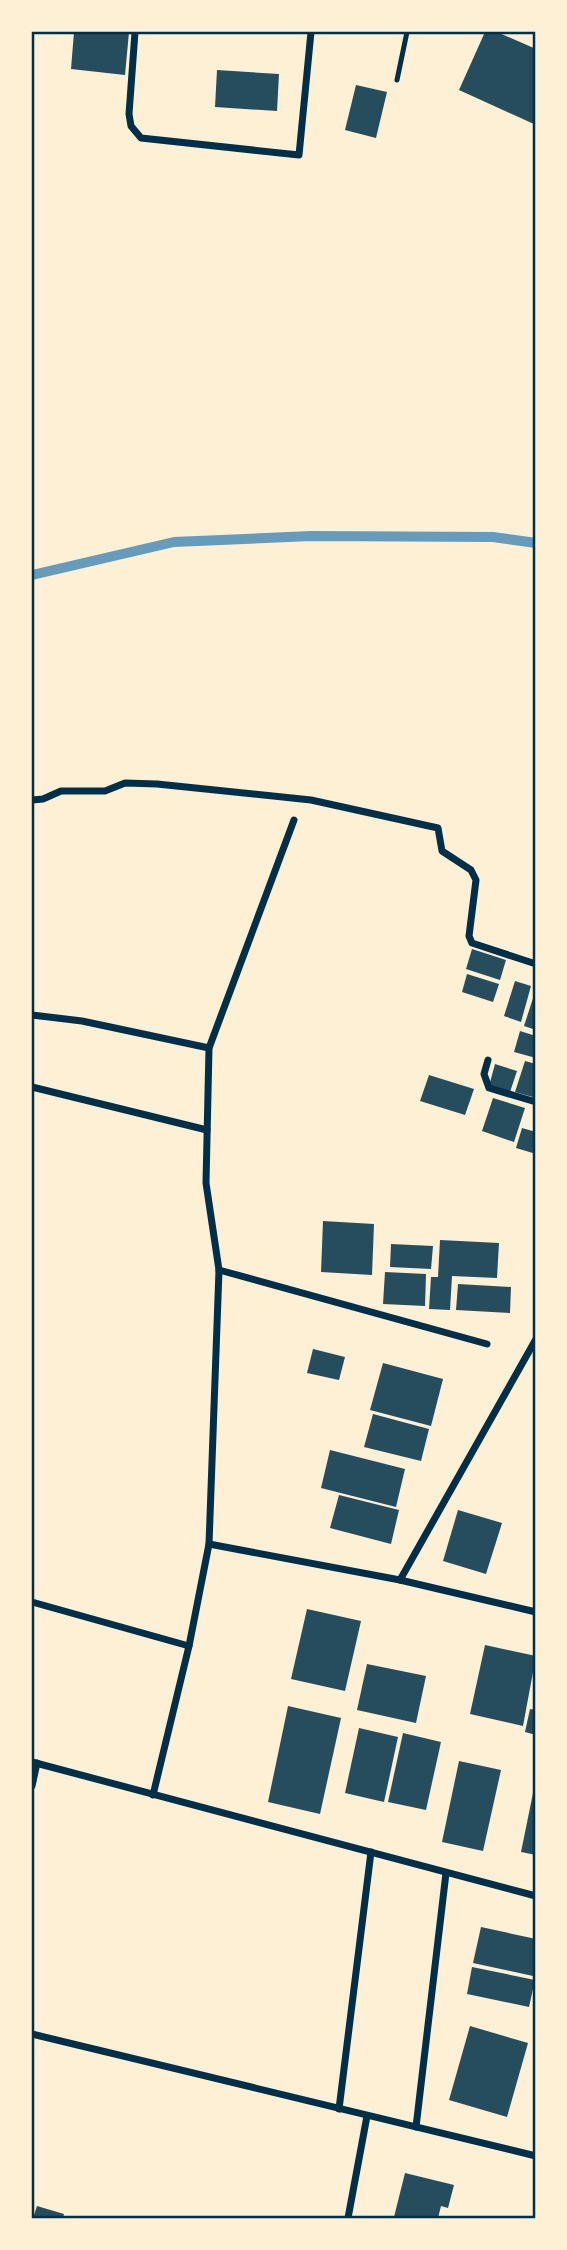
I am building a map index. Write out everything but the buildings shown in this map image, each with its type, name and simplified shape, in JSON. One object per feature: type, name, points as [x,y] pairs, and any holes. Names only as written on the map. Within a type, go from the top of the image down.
[{"type":"street","points":[[135,32],[129,114],[131,126],[141,138],[299,155],[311,32]]},
{"type":"street","points":[[32,800],[43,799],[61,791],[105,791],[125,783],[157,784],[311,800],[438,828],[442,851],[471,870],[476,880],[469,936],[472,943],[536,964]]},
{"type":"street","points":[[153,1795],[189,1646],[209,1544],[219,1270],[206,1182],[209,1048],[294,820]]},
{"type":"street","points":[[32,1015],[82,1021],[209,1048]]},
{"type":"street","points":[[488,1060],[484,1074],[489,1088],[536,1102]]},
{"type":"street","points":[[32,1087],[207,1130]]},
{"type":"street","points":[[219,1270],[487,1343]]},
{"type":"street","points":[[400,1580],[536,1339]]},
{"type":"street","points":[[209,1544],[400,1580],[536,1612]]},
{"type":"street","points":[[32,1602],[189,1646]]},
{"type":"street","points":[[32,1786],[34,1762],[536,1896]]},
{"type":"street","points":[[339,2109],[371,1852]]},
{"type":"street","points":[[416,2127],[446,1873]]},
{"type":"street","points":[[32,2034],[536,2156]]},
{"type":"street","points":[[348,2218],[367,2116]]},
{"type":"lane","points":[[397,80],[407,32]]},
{"type":"waterway","points":[[32,575],[174,542],[311,536],[493,537],[536,543]]}]
